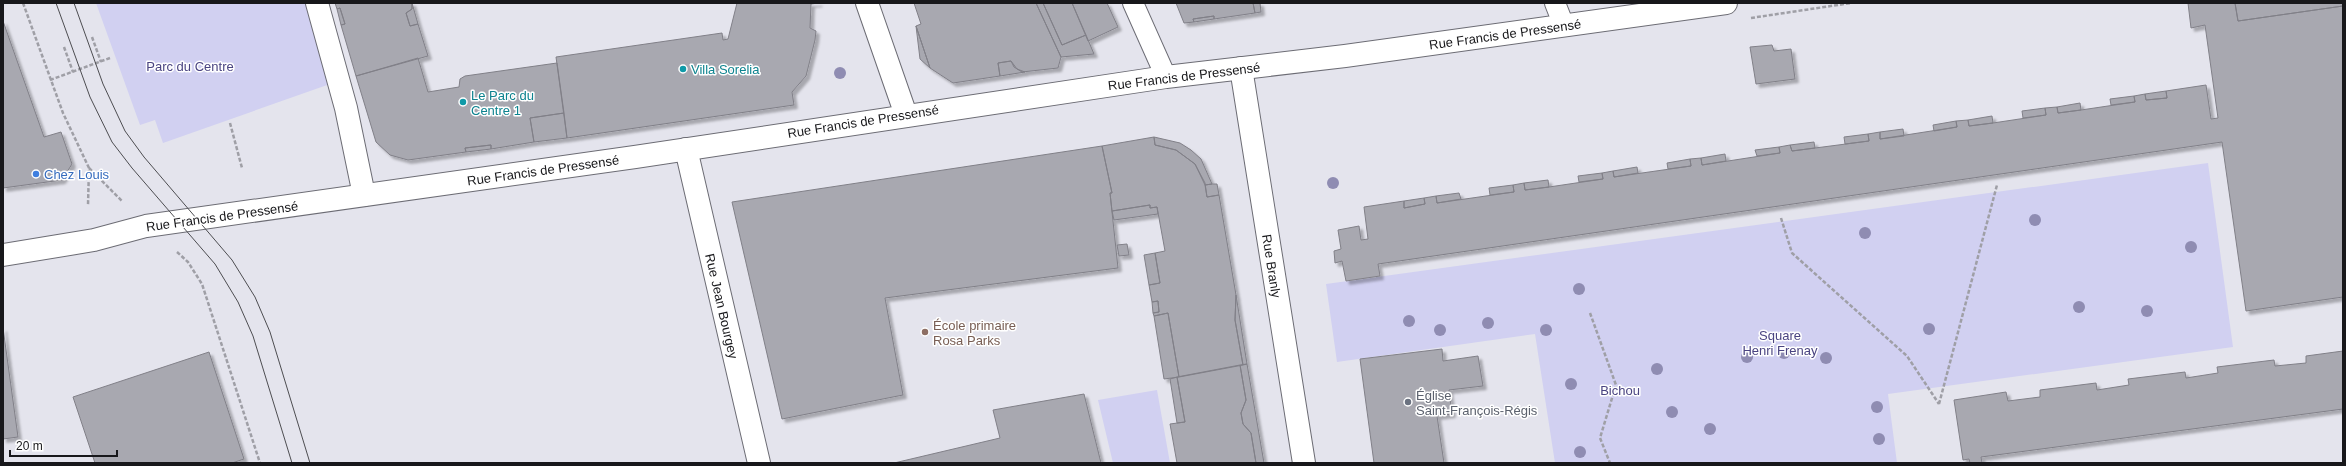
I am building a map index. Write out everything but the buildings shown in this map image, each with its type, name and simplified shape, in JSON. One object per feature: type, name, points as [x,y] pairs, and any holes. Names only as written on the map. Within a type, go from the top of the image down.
[{"type":"street","points":[[317,3],[346,108],[364,195]]},
{"type":"street","points":[[867,3],[906,115]]},
{"type":"street","name":"Rue Francis de Pressensé","points":[[3,255],[94,240],[146,226],[686,149],[1166,77],[1345,56],[1721,3]]},
{"type":"street","name":"Rue Branly","points":[[1241,68],[1304,463]]},
{"type":"street","name":"Rue Jean Bourgey","points":[[686,149],[759,463]]},
{"type":"lane","points":[[1133,3],[1166,77]]},
{"type":"lane","points":[[1555,3],[1564,26]]},
{"type":"path","points":[[23,3],[50,80],[89,168],[146,226],[188,262],[202,284],[260,463]]},
{"type":"path","points":[[92,37],[101,62]]},
{"type":"path","points":[[64,47],[73,72]]},
{"type":"path","points":[[50,80],[110,58]]},
{"type":"path","points":[[230,123],[242,168]]},
{"type":"path","points":[[88,205],[89,168]]},
{"type":"path","points":[[1781,218],[1792,253],[1907,356],[1939,404],[1997,185]]},
{"type":"path","points":[[1590,314],[1616,385],[1600,438],[1610,463]]},
{"type":"green space","name":"Parc du Centre","points":[[96,3],[306,3],[330,84],[163,143],[155,120],[140,125]]},
{"type":"green space","name":"Square Henri Frenay","points":[[2208,163],[2233,347],[1888,394],[1897,463],[1555,463],[1535,334],[1337,362],[1326,284]]},
{"type":"green space","points":[[1157,390],[1170,463],[1113,463],[1098,400]]},
{"type":"tram line","points":[[56,3],[90,97],[112,142],[132,168],[215,264],[238,302],[253,336],[292,463]]},
{"type":"tram line","points":[[74,3],[103,84],[125,131],[144,157],[232,260],[255,297],[270,332],[310,463]]},
{"type":"place","name":"Villa Sorelia","points":[[683,69]]},
{"type":"place","name":"Le Parc du Centre 1","points":[[463,102]]},
{"type":"place","name":"Chez Louis","points":[[36,174]]},
{"type":"place","name":"École primaire Rosa Parks","points":[[925,332]]},
{"type":"place","name":"Église Saint-François-Régis","points":[[1408,402]]},
{"type":"park label","name":"Bichou","points":[[1620,390]]}]
